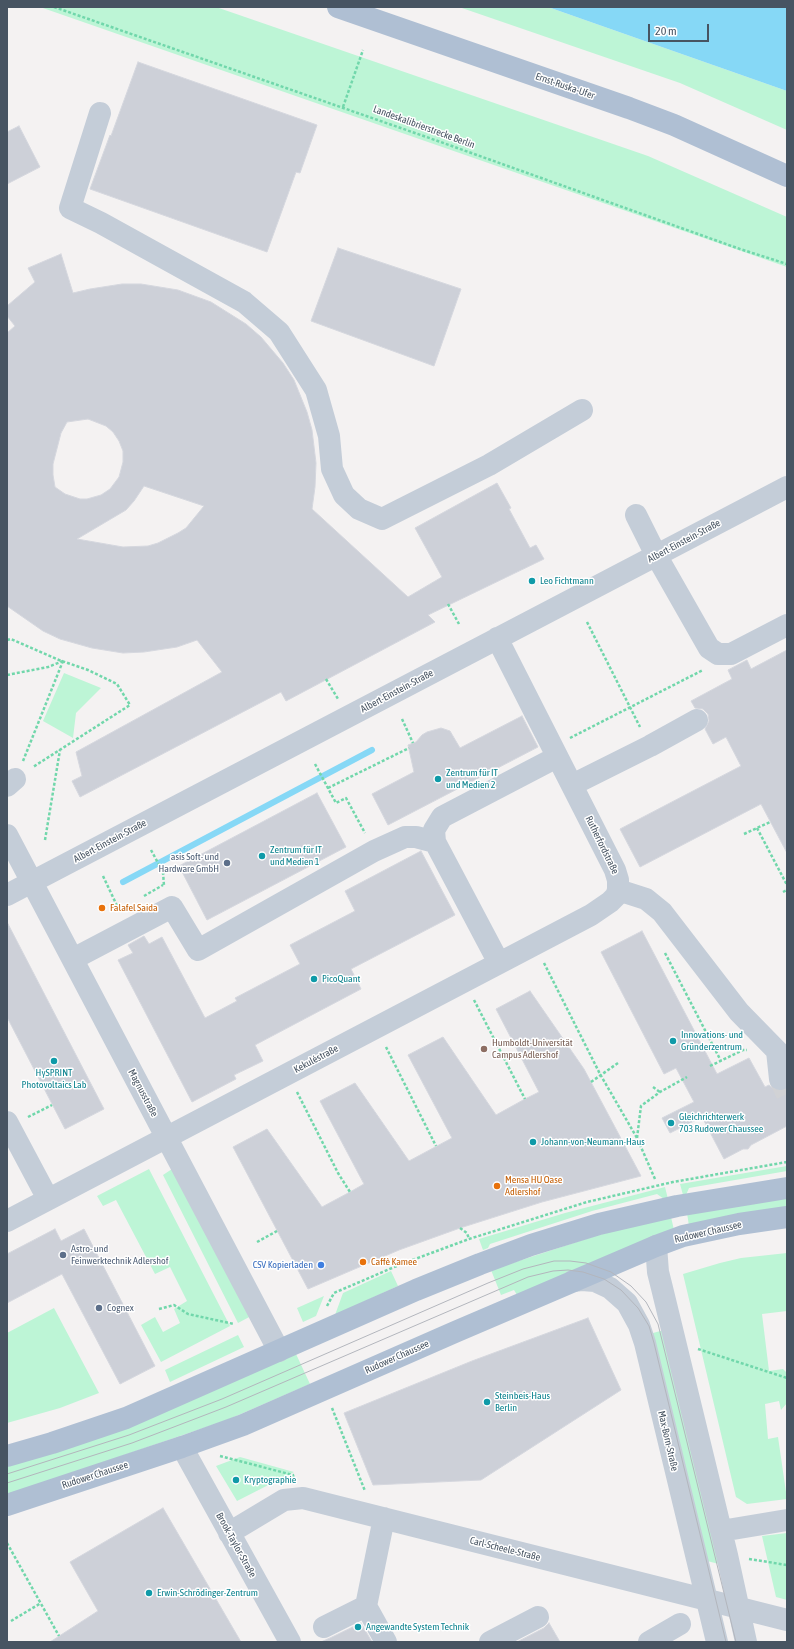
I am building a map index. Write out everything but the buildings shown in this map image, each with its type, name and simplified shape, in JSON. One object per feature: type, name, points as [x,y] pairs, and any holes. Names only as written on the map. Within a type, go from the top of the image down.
[{"type":"main road","name":"Ernst-Ruska-Ufer","points":[[338,7],[635,110],[674,125],[787,176]]},
{"type":"main road","points":[[7,1456],[126,1418],[416,1290],[531,1245],[599,1224],[677,1206],[787,1188]]},
{"type":"main road","name":"Rudower Chaussee","points":[[7,1505],[182,1447],[243,1425],[573,1281],[683,1236],[739,1224],[787,1217]]},
{"type":"street","points":[[100,113],[70,208],[101,223],[244,302],[279,332],[316,390],[329,436],[332,469],[344,495],[359,509],[382,519],[488,465],[582,410]]},
{"type":"street","name":"Albert-Einstein-Straße","points":[[7,895],[787,487]]},
{"type":"street","points":[[636,515],[656,555],[709,648],[718,654],[731,654],[787,625]]},
{"type":"street","name":"Rutherfordstraße","points":[[497,638],[615,870],[618,880],[618,890]]},
{"type":"street","points":[[572,785],[650,746],[697,720]]},
{"type":"street","points":[[499,963],[435,842],[434,830],[442,816],[557,757]]},
{"type":"street","name":"Magnusstraße","points":[[7,835],[279,1351]]},
{"type":"street","points":[[73,959],[172,907],[198,950],[374,851],[405,836],[435,842]]},
{"type":"street","points":[[618,890],[646,899],[662,912],[739,1012],[783,1059]]},
{"type":"street","name":"Kekuléstraße","points":[[7,1221],[591,915],[610,902],[616,896],[618,890]]},
{"type":"street","points":[[8,1124],[48,1199]]},
{"type":"street","points":[[656,1246],[660,1283],[727,1555],[746,1642]]},
{"type":"street","name":"Max-Born-Straße","points":[[573,1281],[595,1281],[610,1288],[627,1303],[639,1326],[647,1353],[717,1642]]},
{"type":"street","name":"Brook-Taylor-Straße","points":[[182,1447],[290,1642]]},
{"type":"street","name":"Carl-Scheele-Straße","points":[[229,1533],[284,1500],[303,1498],[787,1620]]},
{"type":"street","points":[[379,1517],[366,1606],[386,1642]]},
{"type":"street","points":[[721,1531],[787,1520]]},
{"type":"street","points":[[324,1627],[366,1606]]},
{"type":"street","points":[[490,1642],[538,1617]]},
{"type":"street","points":[[649,1642],[680,1624]]},
{"type":"path","name":"Landeskalibrierstrecke Berlin","points":[[54,7],[343,107],[740,250],[787,264]]},
{"type":"path","points":[[343,107],[363,50]]},
{"type":"path","points":[[448,604],[459,624]]},
{"type":"path","points":[[587,622],[631,708]]},
{"type":"path","points":[[7,640],[10,639],[88,670],[117,684],[130,705],[11,782]]},
{"type":"path","points":[[570,739],[731,654]]},
{"type":"path","points":[[7,675],[48,667],[63,661]]},
{"type":"path","points":[[11,782],[63,661]]},
{"type":"path","points":[[402,719],[412,743]]},
{"type":"path","points":[[328,788],[409,748]]},
{"type":"path","points":[[45,840],[60,750]]},
{"type":"path","points":[[315,764],[336,803],[346,798],[374,851]]},
{"type":"path","points":[[744,834],[770,822]]},
{"type":"path","points":[[757,828],[787,885]]},
{"type":"path","points":[[151,850],[162,869]]},
{"type":"path","points":[[103,876],[119,910],[125,906]]},
{"type":"path","points":[[138,899],[163,885]]},
{"type":"path","points":[[783,892],[787,890]]},
{"type":"path","points":[[662,947],[721,1060]]},
{"type":"path","points":[[542,959],[600,1074],[637,1138],[655,1179]]},
{"type":"path","points":[[472,996],[525,1100]]},
{"type":"path","points":[[384,1042],[436,1146]]},
{"type":"path","points":[[710,1066],[743,1050],[783,1059]]},
{"type":"path","points":[[591,1082],[600,1074],[618,1063]]},
{"type":"path","points":[[637,1138],[641,1106],[660,1092],[687,1077]]},
{"type":"path","points":[[653,1087],[660,1092]]},
{"type":"path","points":[[295,1089],[338,1173],[350,1192]]},
{"type":"path","points":[[8,1124],[52,1105]]},
{"type":"path","points":[[460,1228],[467,1233],[469,1239]]},
{"type":"path","points":[[257,1242],[277,1231]]},
{"type":"path","points":[[159,1309],[174,1305],[188,1314],[234,1324]]},
{"type":"path","points":[[677,1353],[697,1349],[787,1378]]},
{"type":"path","points":[[332,1407],[379,1517]]},
{"type":"path","points":[[214,1453],[220,1456],[293,1475],[303,1498]]},
{"type":"path","points":[[7,1543],[59,1636]]},
{"type":"path","points":[[727,1555],[787,1565]]},
{"type":"path","points":[[11,1621],[41,1603]]},
{"type":"green space","points":[[40,7],[216,7],[648,156],[787,217],[787,267]]},
{"type":"green space","points":[[459,7],[548,7],[787,91],[787,130],[680,83]]},
{"type":"green space","points":[[64,673],[101,688],[76,713],[73,738],[43,721]]},
{"type":"green space","points":[[787,1166],[787,1171],[689,1188],[686,1195],[683,1195],[680,1184]]},
{"type":"green space","points":[[175,1167],[253,1315],[238,1323],[163,1175]]},
{"type":"green space","points":[[149,1169],[230,1326],[161,1362],[141,1325],[155,1317],[163,1332],[180,1323],[174,1309],[187,1301],[170,1267],[155,1274],[116,1200],[103,1206],[97,1196]]},
{"type":"green space","points":[[665,1187],[668,1199],[664,1199],[657,1194],[592,1211],[490,1244],[488,1248],[483,1250],[479,1239],[565,1213]]},
{"type":"green space","points":[[787,1197],[787,1208],[689,1226],[687,1213]]},
{"type":"green space","points":[[671,1217],[674,1230],[517,1295],[514,1290],[501,1295],[491,1270],[598,1235]]},
{"type":"green space","points":[[787,1253],[787,1311],[762,1314],[769,1371],[783,1369],[787,1373],[787,1403],[781,1410],[779,1401],[765,1404],[768,1439],[778,1437],[787,1499],[747,1504],[736,1497],[683,1274],[741,1258]]},
{"type":"green space","points":[[391,1271],[398,1286],[335,1315],[343,1293]]},
{"type":"green space","points":[[324,1296],[316,1316],[303,1322],[297,1308]]},
{"type":"green space","points":[[54,1308],[99,1393],[60,1408],[7,1423],[7,1333]]},
{"type":"green space","points":[[664,1330],[719,1564],[703,1560],[650,1337],[653,1333]]},
{"type":"green space","points":[[238,1335],[244,1347],[170,1382],[165,1370]]},
{"type":"green space","points":[[296,1354],[310,1384],[227,1420],[7,1495],[7,1465]]},
{"type":"green space","points":[[240,1457],[294,1472],[237,1501],[216,1466]]},
{"type":"green space","points":[[787,1533],[787,1600],[776,1597],[762,1536]]},
{"type":"water","points":[[548,7],[787,7],[787,91]]},
{"type":"waterway","points":[[123,882],[372,750]]},
{"type":"tunnel","points":[[780,1079],[787,1094]]},
{"type":"tram line","points":[[7,1474],[129,1435],[222,1399],[523,1269],[554,1261],[586,1263],[611,1272],[631,1286],[646,1302],[658,1324],[736,1642]]},
{"type":"tram line","points":[[7,1483],[132,1443],[226,1407],[528,1277],[553,1271],[568,1270],[583,1272],[604,1279],[621,1290],[638,1308],[649,1326],[726,1642]]},
{"type":"place","name":"Leo Fichtmann","points":[[532,581]]},
{"type":"place","name":"Zentrum für IT und Medien 2","points":[[438,779]]},
{"type":"place","name":"Zentrum für IT und Medien 1","points":[[262,856]]},
{"type":"place","name":"asis Soft- und Hardware GmbH","points":[[227,863]]},
{"type":"place","name":"Falafel Saida","points":[[102,908]]},
{"type":"place","name":"PicoQuant","points":[[314,979]]},
{"type":"place","name":"Innovations- und Gründerzentrum","points":[[673,1041]]},
{"type":"place","name":"Humboldt-Universität Campus Adlershof","points":[[484,1049]]},
{"type":"place","name":"HySPRINT Photovoltaics Lab","points":[[54,1061]]},
{"type":"place","name":"Gleichrichterwerk 703 Rudower Chaussee","points":[[671,1123]]},
{"type":"place","name":"Johann-von-Neumann-Haus","points":[[533,1142]]},
{"type":"place","name":"Mensa HU Oase Adlershof","points":[[497,1186]]},
{"type":"place","name":"Astro- und Feinwerktechnik Adlershof","points":[[63,1255]]},
{"type":"place","name":"Caffè Kamee","points":[[363,1262]]},
{"type":"place","name":"CSV Kopierladen","points":[[321,1265]]},
{"type":"place","name":"Cognex","points":[[99,1308]]},
{"type":"place","name":"Steinbeis-Haus Berlin","points":[[487,1402]]},
{"type":"place","name":"Kryptographie","points":[[236,1480]]},
{"type":"place","name":"Erwin-Schrödinger-Zentrum","points":[[149,1593]]},
{"type":"place","name":"Angewandte System Technik","points":[[358,1627]]}]
